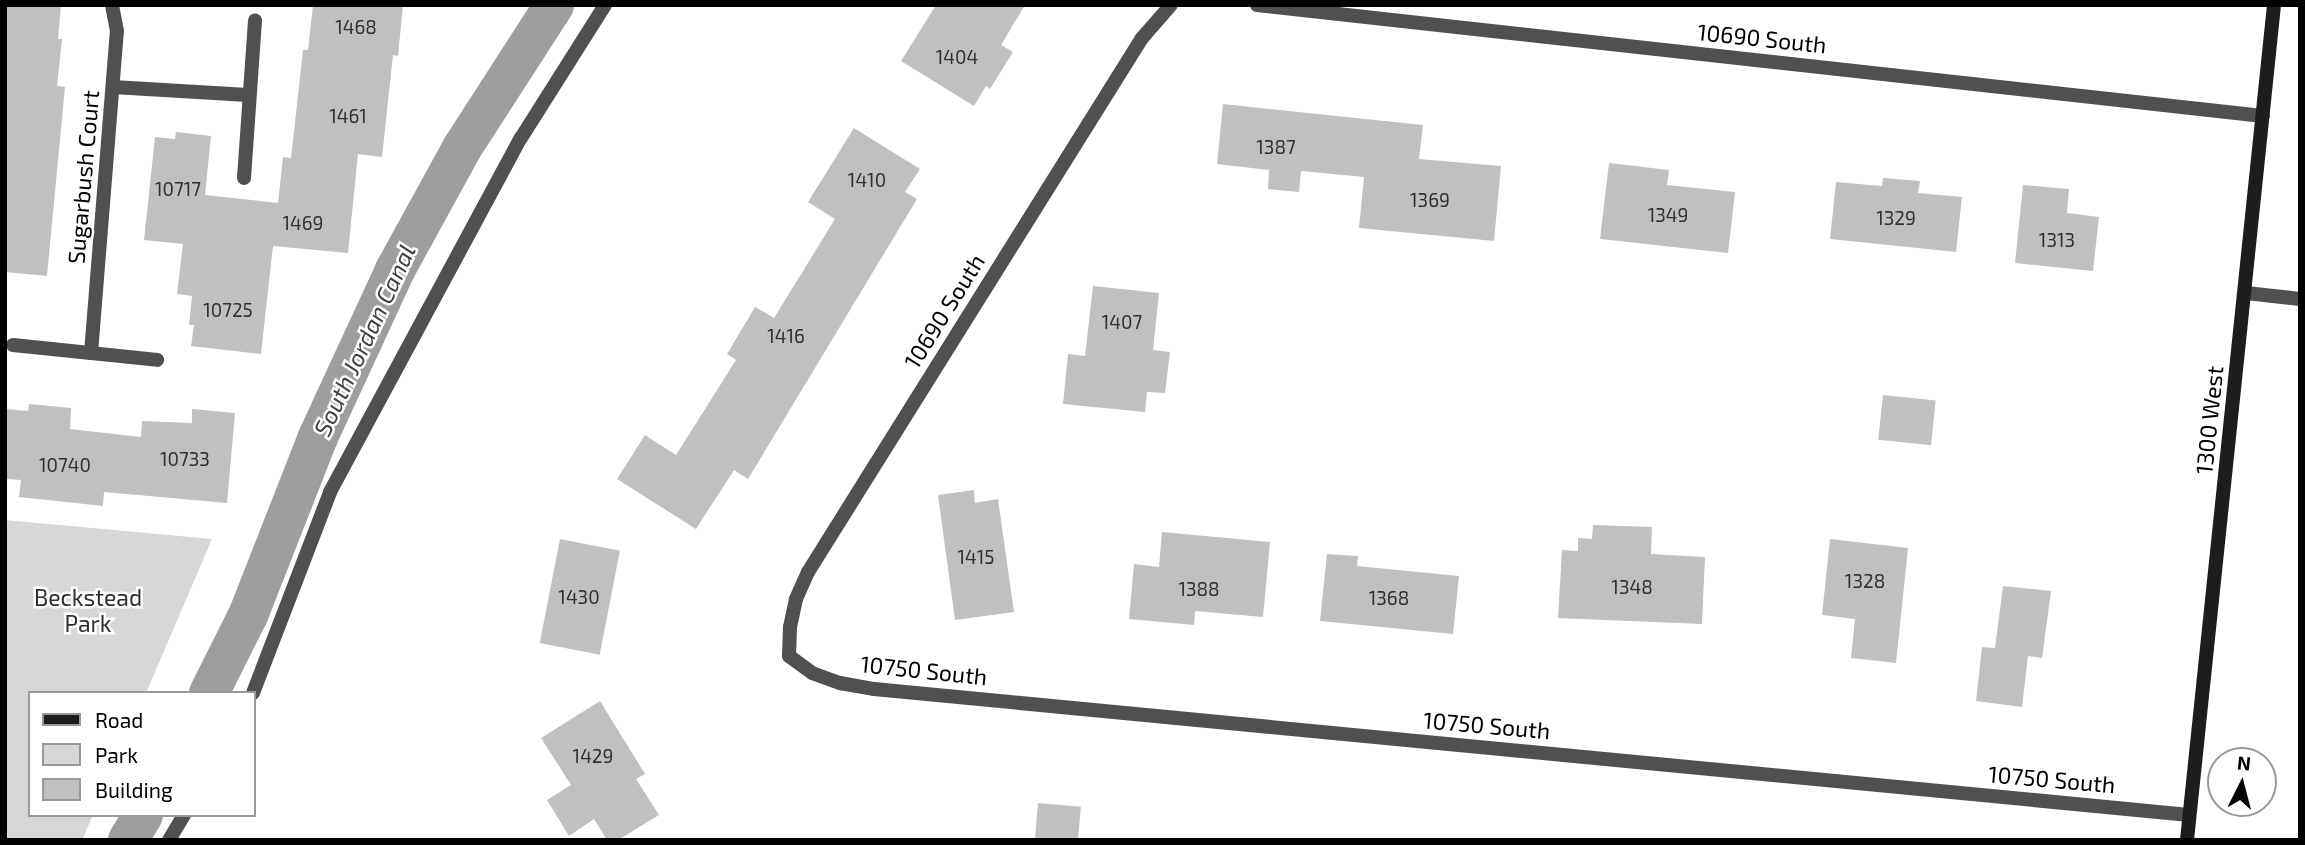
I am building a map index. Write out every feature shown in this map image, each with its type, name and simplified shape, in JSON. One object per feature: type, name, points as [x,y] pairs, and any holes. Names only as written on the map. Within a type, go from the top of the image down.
[{"type":"street","name":"Sugarbush Court","points":[[91,353],[117,31],[112,5]]},
{"type":"street","points":[[254,691],[330,492],[521,138],[605,5]]},
{"type":"street","name":"10690 South","points":[[789,656],[790,627],[796,599],[808,572],[1142,38],[1171,5]]},
{"type":"street","name":"10690 South","points":[[1257,5],[2263,116]]},
{"type":"street","name":"1300 West","points":[[2187,840],[2274,5]]},
{"type":"street","points":[[243,178],[255,20]]},
{"type":"street","points":[[113,87],[248,94]]},
{"type":"street","points":[[2246,293],[2300,299]]},
{"type":"street","points":[[13,345],[157,360]]},
{"type":"street","name":"10750 South","points":[[789,656],[812,673],[840,683],[874,689],[2189,815]]},
{"type":"street","points":[[169,840],[183,817]]},
{"type":"green space","name":"Beckstead Park","points":[[5,520],[212,539],[147,691],[28,691],[28,817],[92,817],[82,840],[5,840]]},
{"type":"building","points":[[5,5],[61,5],[58,39],[62,39],[57,86],[65,87],[47,276],[5,272]]},
{"type":"building","points":[[313,5],[403,5],[398,56],[393,55],[382,157],[358,154],[348,253],[273,246],[261,354],[191,346],[194,325],[189,325],[192,296],[177,294],[183,244],[144,240],[155,137],[175,139],[176,132],[211,136],[205,195],[278,203],[283,157],[291,158],[303,50],[308,50]]},
{"type":"building","points":[[936,5],[1025,5],[1001,45],[1013,52],[990,89],[986,86],[974,106],[901,61]]},
{"type":"building","points":[[1223,104],[1423,125],[1419,159],[1501,166],[1494,241],[1359,228],[1364,177],[1301,171],[1299,192],[1268,189],[1269,170],[1217,164]]},
{"type":"building","points":[[854,128],[920,169],[905,192],[917,199],[748,479],[734,470],[696,529],[617,479],[645,435],[676,455],[736,360],[727,354],[755,307],[774,318],[835,219],[808,202]]},
{"type":"building","points":[[1609,163],[1669,170],[1667,185],[1735,192],[1728,253],[1600,239]]},
{"type":"building","points":[[1883,178],[1920,181],[1918,193],[1962,197],[1956,252],[1830,239],[1836,182],[1882,186]]},
{"type":"building","points":[[2023,185],[2069,189],[2067,213],[2099,217],[2093,271],[2015,263]]},
{"type":"building","points":[[1093,286],[1159,293],[1153,350],[1170,352],[1165,393],[1147,392],[1145,412],[1063,404],[1068,354],[1085,356]]},
{"type":"building","points":[[1883,395],[1936,401],[1931,445],[1878,440]]},
{"type":"building","points":[[29,404],[71,408],[70,429],[141,437],[142,421],[192,423],[192,409],[235,413],[227,503],[104,492],[103,506],[19,497],[21,480],[5,479],[5,409],[28,411]]},
{"type":"building","points":[[974,490],[975,503],[998,499],[1014,612],[955,620],[938,495]]},
{"type":"building","points":[[1593,525],[1652,527],[1651,554],[1705,557],[1702,624],[1558,618],[1562,550],[1578,551],[1578,538],[1592,539]]},
{"type":"building","points":[[1162,532],[1270,542],[1263,617],[1195,611],[1194,625],[1129,619],[1134,564],[1159,567]]},
{"type":"building","points":[[560,539],[620,551],[600,655],[540,643]]},
{"type":"building","points":[[1830,539],[1908,548],[1896,663],[1851,658],[1855,619],[1822,615]]},
{"type":"building","points":[[1327,554],[1358,556],[1357,566],[1459,576],[1453,634],[1320,621]]},
{"type":"building","points":[[2003,586],[2051,591],[2042,658],[2028,656],[2022,707],[1976,701],[1982,647],[1995,648]]},
{"type":"building","points":[[600,701],[645,774],[636,779],[659,815],[618,840],[607,840],[594,819],[569,836],[547,800],[571,785],[541,738]]},
{"type":"building","points":[[1038,803],[1081,807],[1078,840],[1035,840]]},
{"type":"waterway","name":"South Jordan Canal","points":[[210,691],[249,613],[318,437],[395,270],[462,148],[554,5]]},
{"type":"waterway","name":"South Jordan Canal","points":[[128,840],[142,817]]}]
